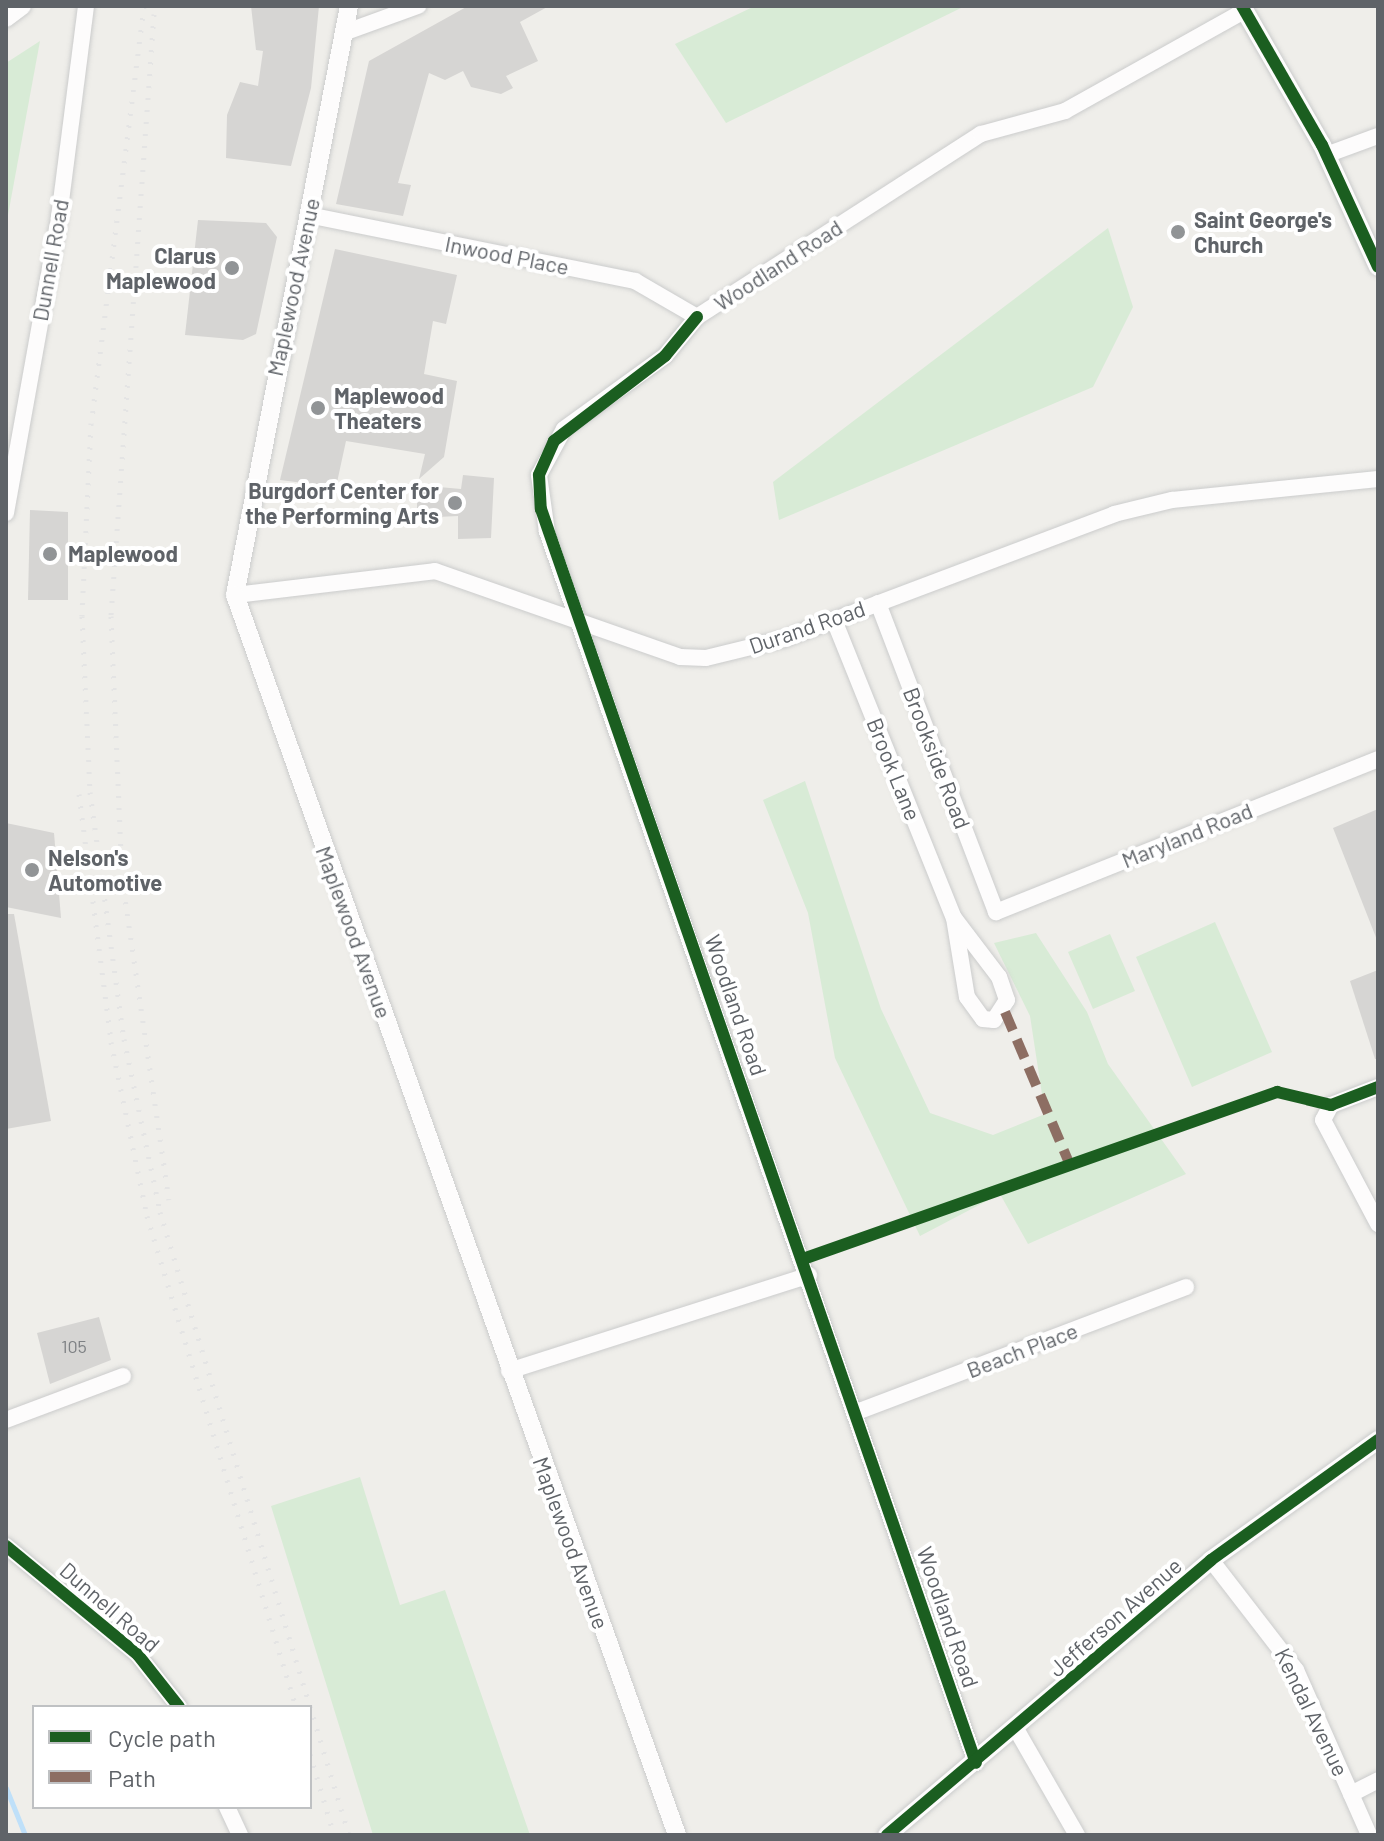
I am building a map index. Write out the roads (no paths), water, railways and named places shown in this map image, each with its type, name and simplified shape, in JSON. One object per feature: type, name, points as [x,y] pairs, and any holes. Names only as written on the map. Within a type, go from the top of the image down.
[{"type":"street","points":[[6,18],[22,6]]},
{"type":"street","name":"Dunnell Road","points":[[6,513],[59,217],[86,6]]},
{"type":"street","name":"Maplewood Avenue","points":[[349,6],[235,595],[509,1371],[677,1835]]},
{"type":"street","points":[[346,32],[418,6]]},
{"type":"street","points":[[1243,8],[1326,155],[1378,267]]},
{"type":"street","name":"Woodland Road","points":[[976,1763],[857,1412],[541,509],[546,458],[577,416],[665,356],[697,317],[981,134],[1065,111],[1243,8]]},
{"type":"street","points":[[1326,155],[1378,136]]},
{"type":"street","name":"Inwood Place","points":[[308,215],[635,281],[697,317]]},
{"type":"street","name":"Durand Road","points":[[235,595],[435,571],[680,657],[706,658],[834,620],[1114,514],[1172,500],[1378,479]]},
{"type":"street","name":"Brookside Road","points":[[878,603],[996,912]]},
{"type":"street","name":"Brook Lane","points":[[834,620],[954,918],[967,997],[983,1019],[994,1020],[1007,1000],[999,977],[954,918]]},
{"type":"street","name":"Maryland Road","points":[[996,912],[1378,759]]},
{"type":"street","points":[[1378,1087],[1331,1105],[1323,1120],[1378,1224]]},
{"type":"street","points":[[509,1371],[809,1275]]},
{"type":"street","name":"Beach Place","points":[[857,1412],[1186,1287]]},
{"type":"street","points":[[6,1420],[123,1376]]},
{"type":"street","name":"Jefferson Avenue","points":[[887,1835],[976,1763],[1211,1560],[1378,1440]]},
{"type":"street","name":"Dunnell Road","points":[[6,1546],[138,1655],[177,1705]]},
{"type":"street","name":"Kendal Avenue","points":[[1211,1560],[1296,1670],[1369,1835]]},
{"type":"street","points":[[1016,1729],[1077,1835]]},
{"type":"street","points":[[1351,1794],[1378,1780]]},
{"type":"street","points":[[228,1809],[240,1835]]},
{"type":"waterway","points":[[6,1788],[25,1835]]},
{"type":"railway","points":[[144,6],[91,423],[82,616],[90,792],[124,1039],[160,1212],[310,1705]]},
{"type":"railway","points":[[154,14],[111,616],[122,878],[169,1200]]},
{"type":"railway","points":[[79,794],[111,1042],[147,1216],[295,1705]]},
{"type":"railway","points":[[312,1713],[349,1835]]},
{"type":"railway","points":[[312,1761],[334,1835]]},
{"type":"place","name":"Saint George's Church","points":[[1178,232]]},
{"type":"place","name":"Clarus Maplewood","points":[[232,268]]},
{"type":"place","name":"Maplewood Theaters","points":[[318,408]]},
{"type":"place","name":"Burgdorf Center for the Performing Arts","points":[[455,503]]},
{"type":"place","name":"Maplewood","points":[[50,554]]},
{"type":"place","name":"Nelson's Automotive","points":[[32,870]]}]
